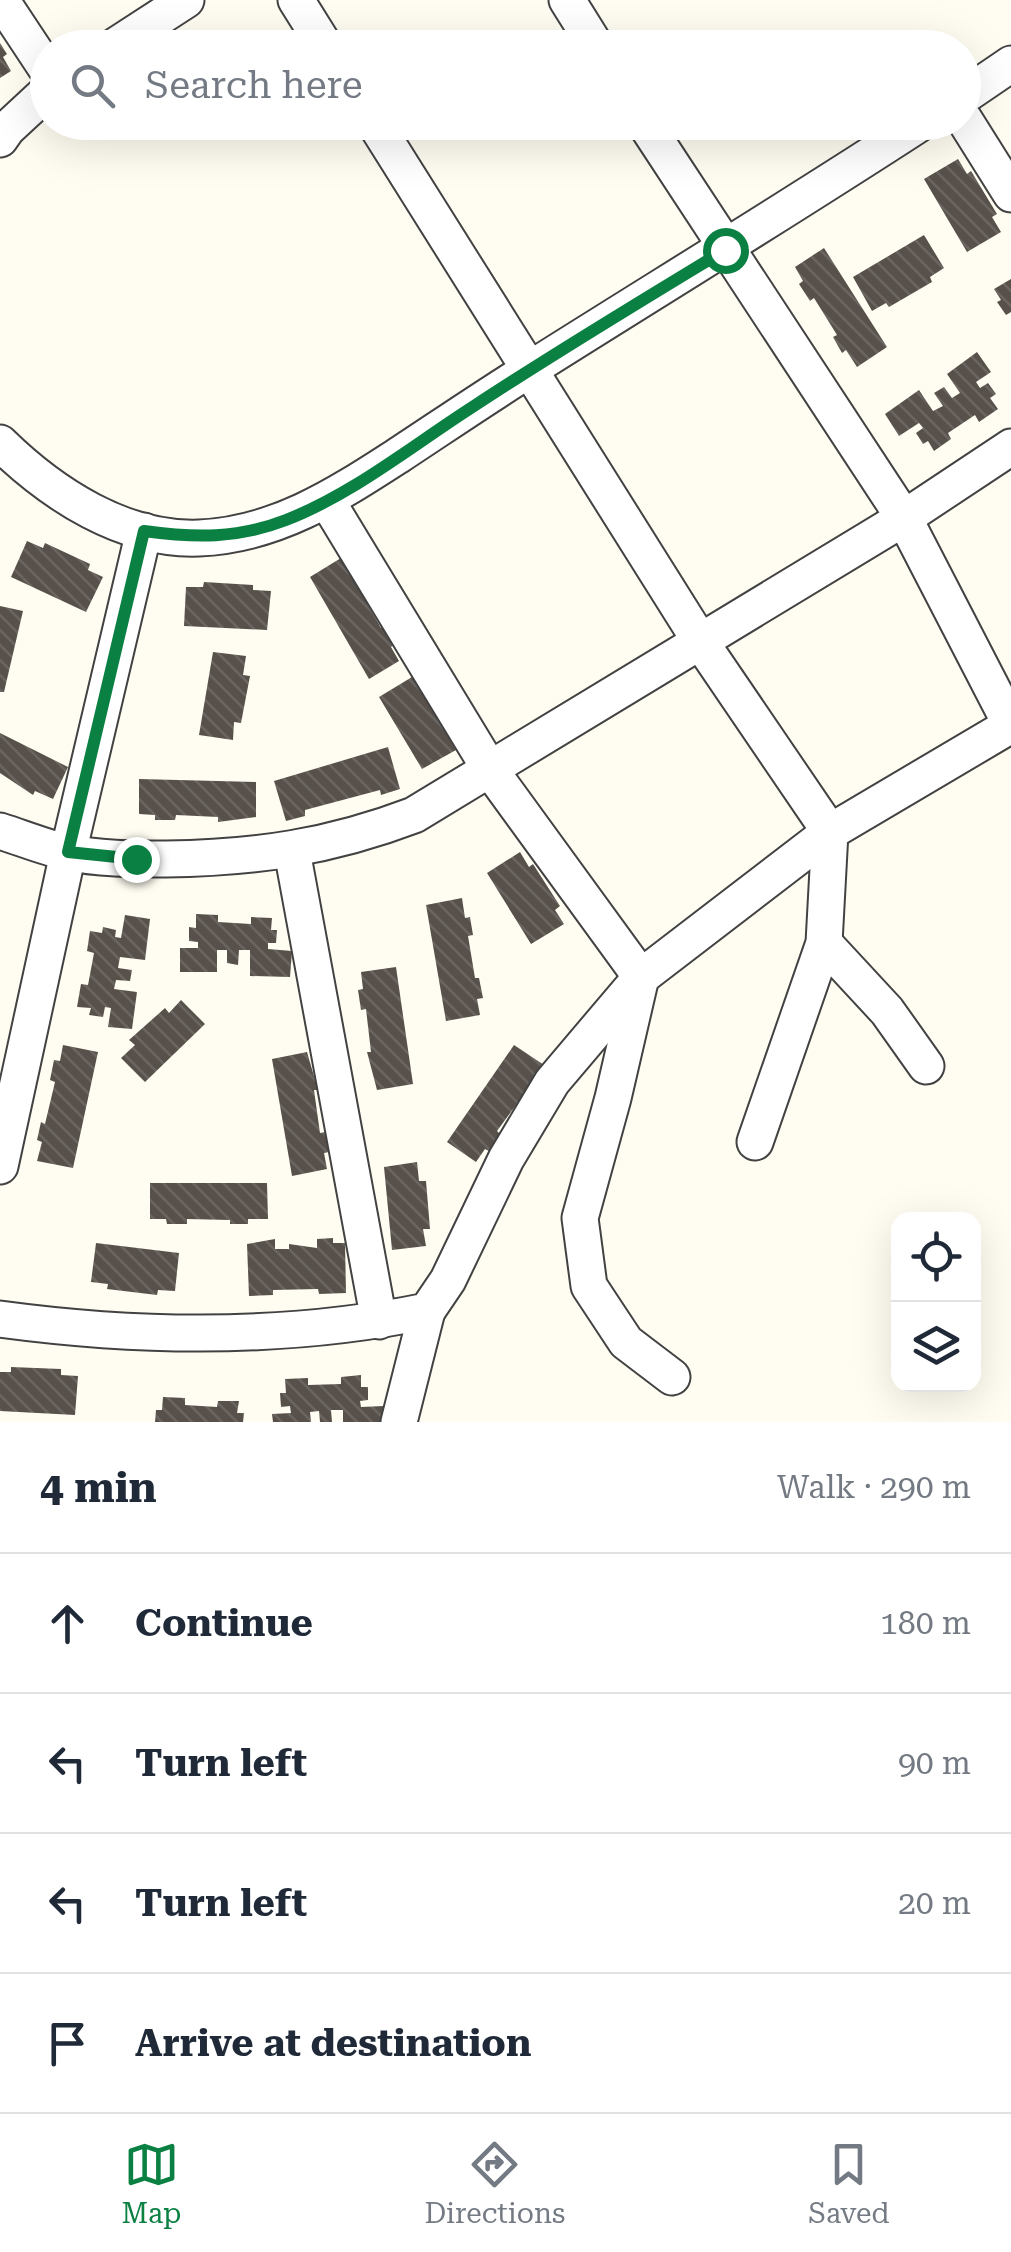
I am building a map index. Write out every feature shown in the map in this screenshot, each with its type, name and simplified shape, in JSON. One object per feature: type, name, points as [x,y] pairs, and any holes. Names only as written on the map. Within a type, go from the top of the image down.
[{"type":"street","points":[[1,0],[30,44]]},
{"type":"street","points":[[140,30],[186,0]]},
{"type":"street","points":[[296,0],[315,30]]},
{"type":"street","points":[[567,0],[586,30]]},
{"type":"street","points":[[981,84],[1011,64]]},
{"type":"street","points":[[0,140],[30,107]]},
{"type":"street","points":[[385,140],[700,641],[830,832],[824,943],[754,1142]]},
{"type":"street","points":[[399,1422],[427,1311],[448,1280],[506,1159],[552,1082],[641,977],[830,832],[1011,725],[904,518],[655,140]]},
{"type":"street","points":[[0,444],[28,470],[88,511],[144,531],[196,538],[282,522],[328,501],[531,368],[725,250],[894,140]]},
{"type":"street","points":[[977,140],[1011,194]]},
{"type":"street","points":[[0,831],[68,852],[156,859],[234,858],[292,851],[361,835],[414,815],[904,518],[1011,447]]},
{"type":"street","points":[[328,501],[491,771],[641,977],[580,1218],[589,1286],[626,1342],[672,1377]]},
{"type":"street","points":[[0,1166],[68,852],[144,531]]},
{"type":"street","points":[[292,851],[379,1321]]},
{"type":"street","points":[[824,943],[886,1011],[926,1066]]},
{"type":"street","points":[[0,1320],[88,1331],[208,1334],[379,1321],[427,1311]]},
{"type":"building","points":[[0,43],[11,71],[0,78]]},
{"type":"building","points":[[958,159],[967,174],[971,171],[997,214],[992,217],[1001,232],[967,252],[924,179]]},
{"type":"building","points":[[924,235],[944,268],[930,277],[932,282],[889,307],[886,303],[872,311],[853,277]]},
{"type":"building","points":[[824,248],[887,347],[857,367],[846,350],[842,353],[833,337],[837,335],[814,298],[810,301],[799,284],[803,281],[795,267]]},
{"type":"building","points":[[1011,279],[1011,312],[1006,315],[994,289]]},
{"type":"building","points":[[977,352],[991,372],[976,382],[980,388],[988,383],[996,394],[990,398],[998,409],[979,422],[975,415],[948,433],[951,439],[934,451],[916,433],[923,428],[919,423],[899,436],[885,414],[919,390],[933,411],[943,406],[934,393],[944,387],[952,398],[960,393],[947,374]]},
{"type":"building","points":[[27,541],[43,548],[45,543],[90,564],[88,570],[103,577],[86,612],[11,577]]},
{"type":"building","points":[[341,558],[351,575],[355,573],[364,589],[360,591],[381,628],[385,626],[399,661],[369,679],[310,577]]},
{"type":"building","points":[[204,582],[253,585],[253,590],[271,591],[267,630],[184,626],[186,587],[203,587]]},
{"type":"building","points":[[0,606],[23,611],[4,692],[0,692]]},
{"type":"building","points":[[213,652],[246,656],[243,675],[250,676],[241,723],[234,722],[233,740],[199,735]]},
{"type":"building","points":[[412,677],[422,692],[426,689],[452,732],[447,735],[456,750],[422,769],[379,697]]},
{"type":"building","points":[[0,733],[68,767],[53,799],[35,791],[33,795],[0,773]]},
{"type":"building","points":[[388,747],[400,789],[381,795],[380,790],[305,810],[305,816],[286,821],[274,781]]},
{"type":"building","points":[[139,779],[256,782],[256,817],[218,822],[218,817],[176,815],[175,820],[155,820],[155,815],[139,814]]},
{"type":"building","points":[[520,852],[529,867],[533,864],[560,906],[555,910],[564,924],[531,944],[487,873]]},
{"type":"building","points":[[462,898],[465,918],[470,917],[473,935],[468,936],[475,978],[479,978],[483,998],[477,999],[480,1015],[446,1021],[426,905]]},
{"type":"building","points":[[196,914],[218,915],[218,922],[251,924],[251,917],[272,918],[271,930],[277,930],[276,943],[268,943],[268,949],[292,951],[290,977],[250,976],[250,950],[239,950],[238,965],[227,963],[227,950],[217,950],[217,972],[180,972],[180,948],[198,948],[198,942],[189,941],[189,927],[196,928]]},
{"type":"building","points":[[125,915],[150,919],[145,960],[120,957],[118,968],[132,970],[130,981],[116,980],[114,989],[137,992],[132,1029],[108,1027],[111,1008],[105,1007],[103,1017],[89,1015],[91,1008],[77,1007],[81,984],[88,985],[94,953],[87,951],[90,931],[102,933],[103,927],[116,930],[115,937],[121,938]]},
{"type":"building","points":[[396,967],[413,1084],[377,1090],[367,1052],[371,1052],[366,1009],[361,1010],[358,990],[363,989],[361,972]]},
{"type":"building","points":[[181,1000],[205,1024],[145,1082],[121,1058],[135,1045],[129,1040],[165,1008],[169,1013]]},
{"type":"building","points":[[63,1045],[98,1052],[73,1168],[37,1161],[42,1142],[37,1140],[41,1122],[45,1124],[55,1082],[50,1080],[54,1060],[60,1061]]},
{"type":"building","points":[[514,1045],[544,1065],[526,1100],[522,1097],[497,1131],[501,1135],[476,1162],[447,1142]]},
{"type":"building","points":[[307,1052],[318,1090],[314,1090],[320,1133],[325,1132],[329,1152],[324,1153],[327,1169],[292,1176],[272,1059]]},
{"type":"building","points":[[417,1162],[419,1181],[426,1181],[430,1229],[423,1229],[426,1246],[392,1250],[384,1167]]},
{"type":"building","points":[[150,1183],[267,1183],[268,1219],[230,1224],[230,1220],[187,1219],[187,1224],[167,1224],[166,1219],[150,1219]]},
{"type":"building","points":[[333,1238],[333,1243],[345,1243],[346,1293],[273,1290],[273,1295],[249,1296],[247,1244],[275,1239],[275,1249],[289,1249],[289,1244],[317,1248],[317,1239]]},
{"type":"building","points":[[96,1243],[179,1253],[175,1291],[158,1290],[157,1295],[107,1289],[108,1284],[91,1282]]},
{"type":"building","points":[[11,1367],[61,1369],[61,1375],[78,1376],[75,1415],[0,1411],[0,1372],[11,1372]]},
{"type":"building","points":[[361,1375],[361,1387],[368,1387],[368,1400],[360,1401],[361,1407],[384,1406],[385,1422],[343,1422],[343,1410],[331,1410],[332,1422],[320,1422],[319,1411],[310,1412],[311,1422],[273,1422],[272,1414],[291,1413],[290,1406],[281,1407],[285,1379],[308,1378],[308,1385],[341,1384],[341,1377]]},
{"type":"building","points":[[163,1397],[185,1398],[185,1405],[217,1407],[218,1401],[239,1401],[237,1413],[244,1413],[243,1422],[155,1422],[156,1410],[162,1410]]},
{"type":"route","points":[[136,859],[68,852],[144,531],[196,538],[231,534],[282,522],[328,501],[531,368],[725,250]]}]
